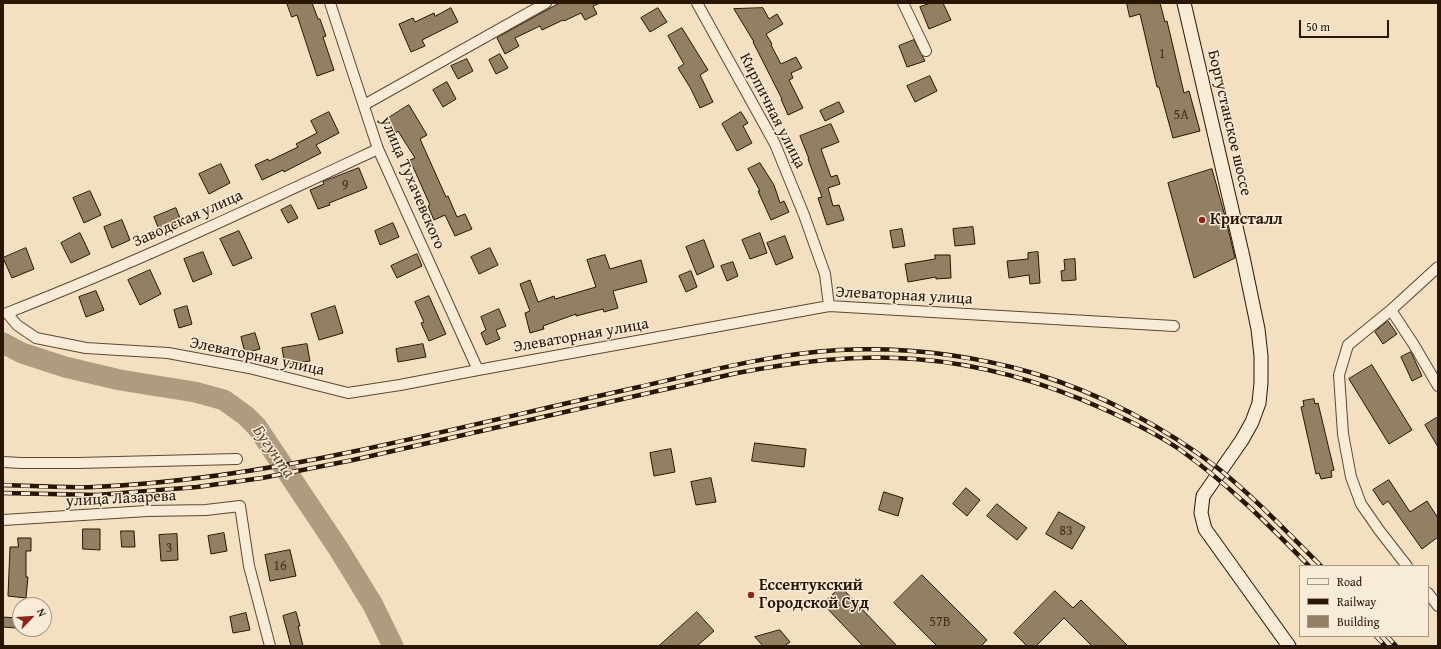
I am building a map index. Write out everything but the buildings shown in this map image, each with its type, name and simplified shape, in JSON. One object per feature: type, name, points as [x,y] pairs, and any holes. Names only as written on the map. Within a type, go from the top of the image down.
[{"type":"street","name":"улица Тухачевского","points":[[330,3],[378,148],[478,370]]},
{"type":"street","points":[[364,105],[546,3]]},
{"type":"street","name":"Кирпичная улица","points":[[697,3],[775,144],[804,215],[825,274],[829,306]]},
{"type":"street","points":[[903,3],[926,51]]},
{"type":"street","name":"Боргустанское шоссе","points":[[1184,3],[1243,257],[1258,329],[1261,356],[1259,402],[1252,422],[1242,440],[1203,496],[1201,512],[1204,529],[1289,646]]},
{"type":"street","name":"Заводская улица","points":[[7,313],[235,215],[378,148]]},
{"type":"street","points":[[1406,565],[1361,504],[1351,477],[1343,434],[1339,375],[1348,344],[1391,310],[1438,267]]},
{"type":"street","name":"Элеваторная улица","points":[[7,313],[17,325],[36,338],[86,348],[168,353],[249,368],[348,393],[400,385],[829,306],[1174,326]]},
{"type":"street","points":[[1391,310],[1438,386]]},
{"type":"street","points":[[3,462],[78,463],[237,459]]},
{"type":"street","name":"улица Лазарева","points":[[3,520],[132,512],[206,510],[240,506],[249,566],[270,646]]},
{"type":"street","points":[[1429,594],[1438,606]]},
{"type":"waterway","name":"Бугунта","points":[[3,343],[22,353],[65,367],[120,380],[195,392],[224,400],[246,416],[257,427],[338,548],[373,605],[393,646]]},
{"type":"railway","points":[[3,485],[94,487],[223,475],[319,459],[713,370],[788,355],[863,349],[912,351],[986,361],[1033,373],[1058,381],[1107,401],[1154,425],[1219,469],[1284,528],[1320,565]]},
{"type":"railway","points":[[3,493],[97,495],[197,487],[262,478],[353,460],[737,373],[803,362],[848,358],[915,359],[965,365],[1014,376],[1085,401],[1162,438],[1197,462],[1214,476],[1263,519],[1308,565]]},
{"type":"railway","points":[[1377,637],[1385,646]]},
{"type":"railway","points":[[1388,637],[1396,646]]},
{"type":"place","name":"Кристалл","points":[[1202,220]]},
{"type":"place","name":"Ессентукский Городской Суд","points":[[751,595]]}]
